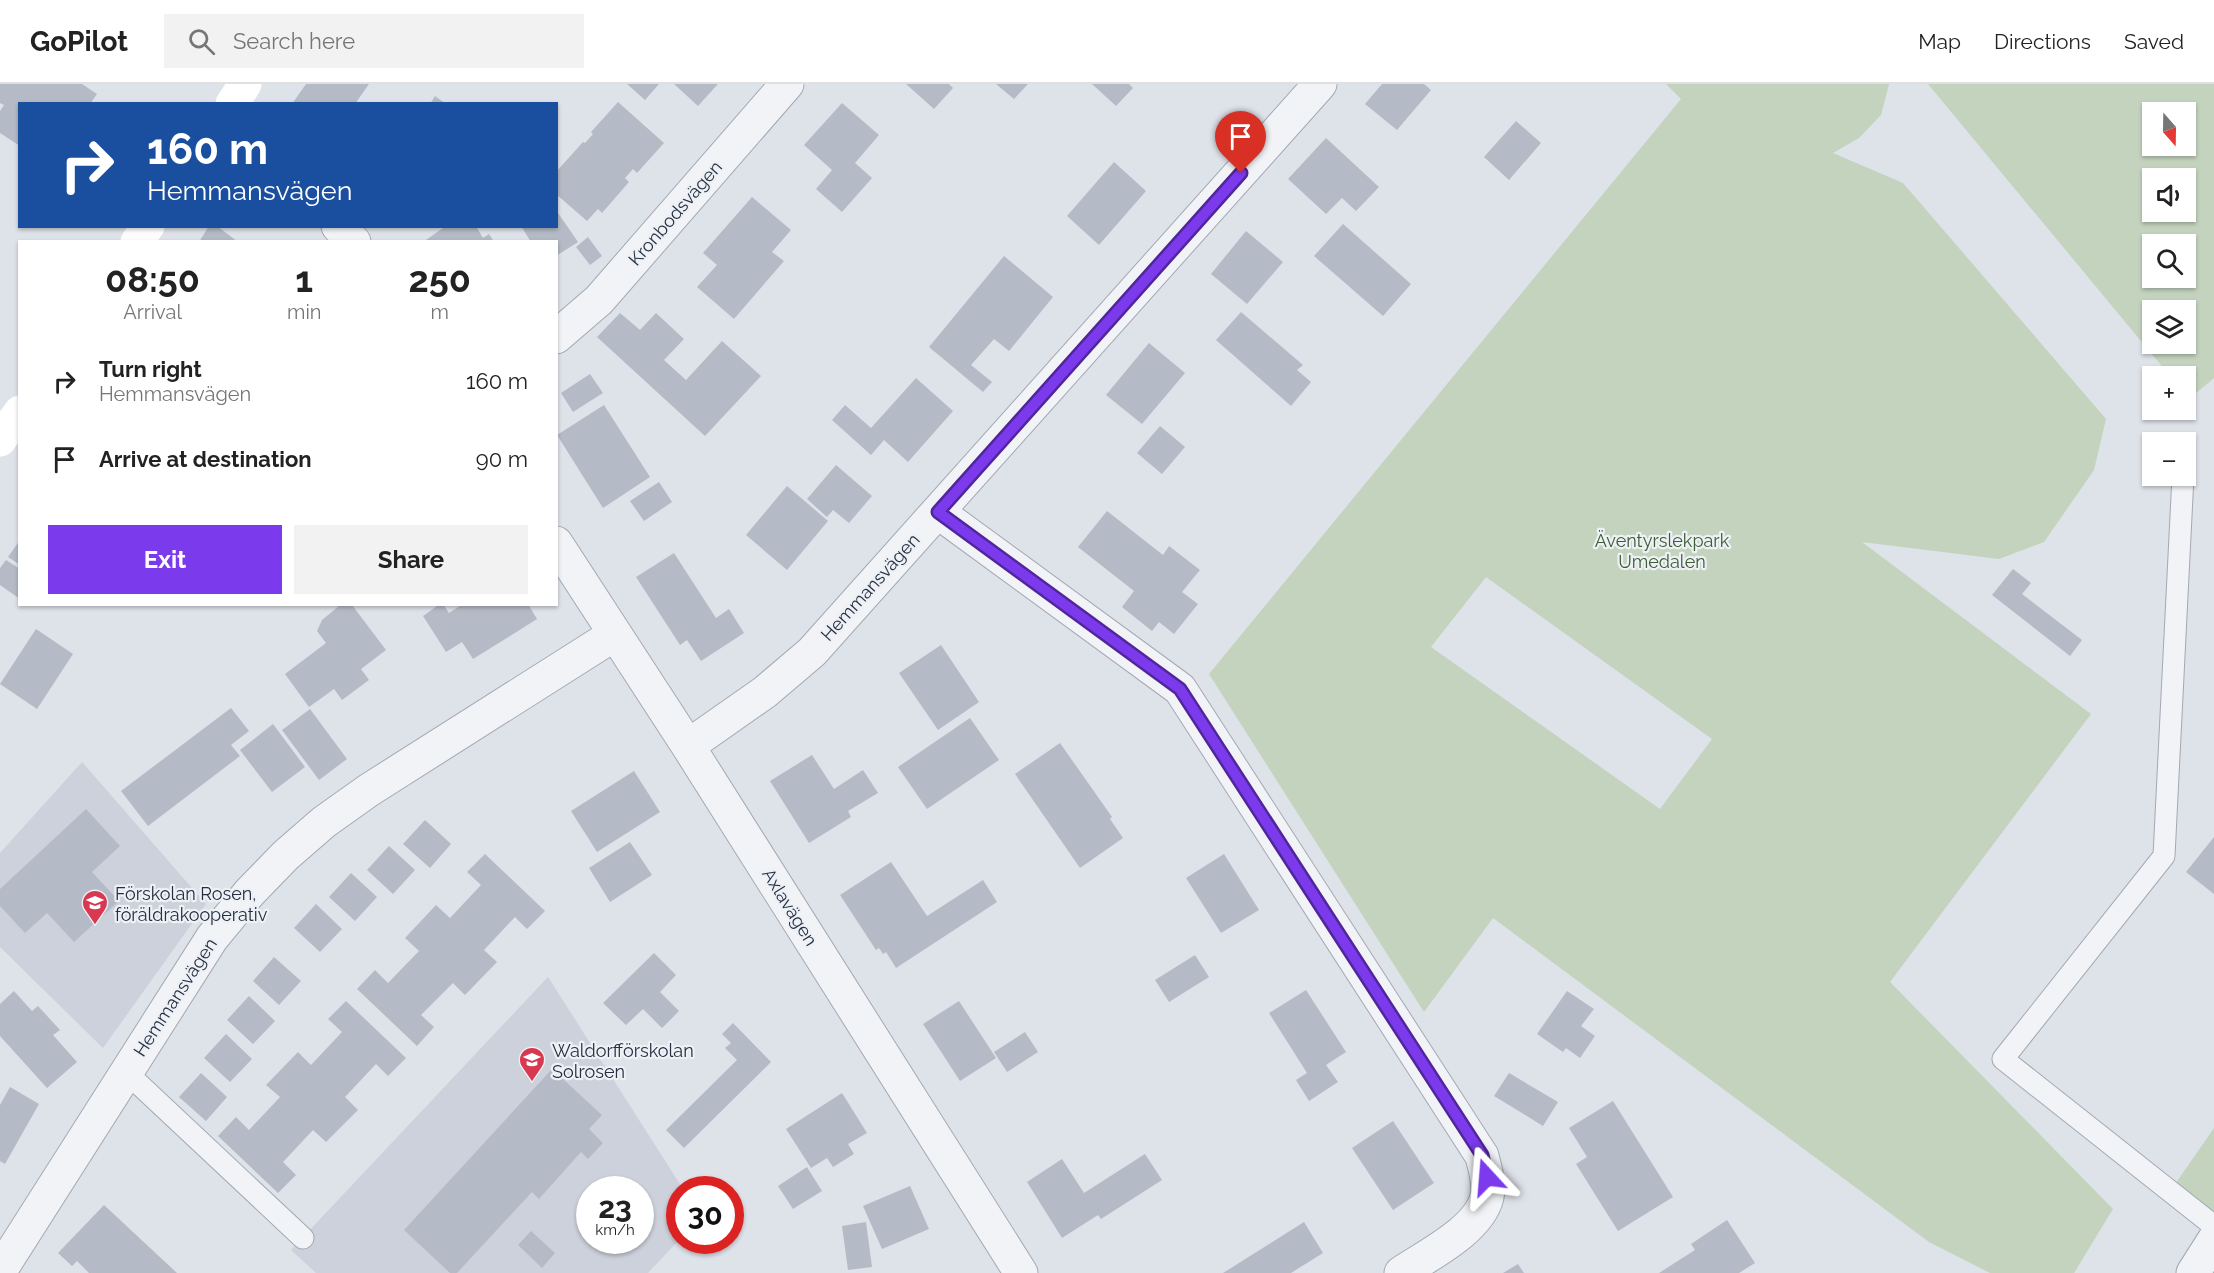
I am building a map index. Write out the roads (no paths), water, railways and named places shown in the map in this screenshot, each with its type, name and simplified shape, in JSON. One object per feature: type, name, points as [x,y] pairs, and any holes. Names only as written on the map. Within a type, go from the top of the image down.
[{"type":"street","points":[[233,102],[245,84]]},
{"type":"street","name":"Kronbodsvägen","points":[[558,335],[599,300],[788,84]]},
{"type":"street","name":"Hemmansvägen","points":[[688,746],[791,672],[812,652],[1320,84]]},
{"type":"street","points":[[340,228],[352,240]]},
{"type":"street","points":[[0,440],[18,415]]},
{"type":"street","points":[[938,512],[1180,689],[1482,1155],[1487,1177],[1486,1197],[1477,1217],[1458,1235],[1401,1273]]},
{"type":"street","name":"Axlavägen","points":[[558,546],[688,746],[1021,1273]]},
{"type":"street","name":"Hemmansvägen","points":[[1,1271],[212,938],[250,892],[286,855],[324,822],[369,790],[615,634]]},
{"type":"street","points":[[2193,1273],[2214,1240]]},
{"type":"lane","points":[[2182,486],[2164,856],[2003,1059],[2214,1226]]},
{"type":"lane","points":[[126,1072],[303,1238]]},
{"type":"place","name":"Förskolan Rosen, föräldrakooperativ","points":[[95,926]]},
{"type":"place","name":"Waldorfförskolan Solrosen","points":[[532,1083]]},
{"type":"park label","name":"Äventyrslekpark Umedalen","points":[[1662,550]]}]
